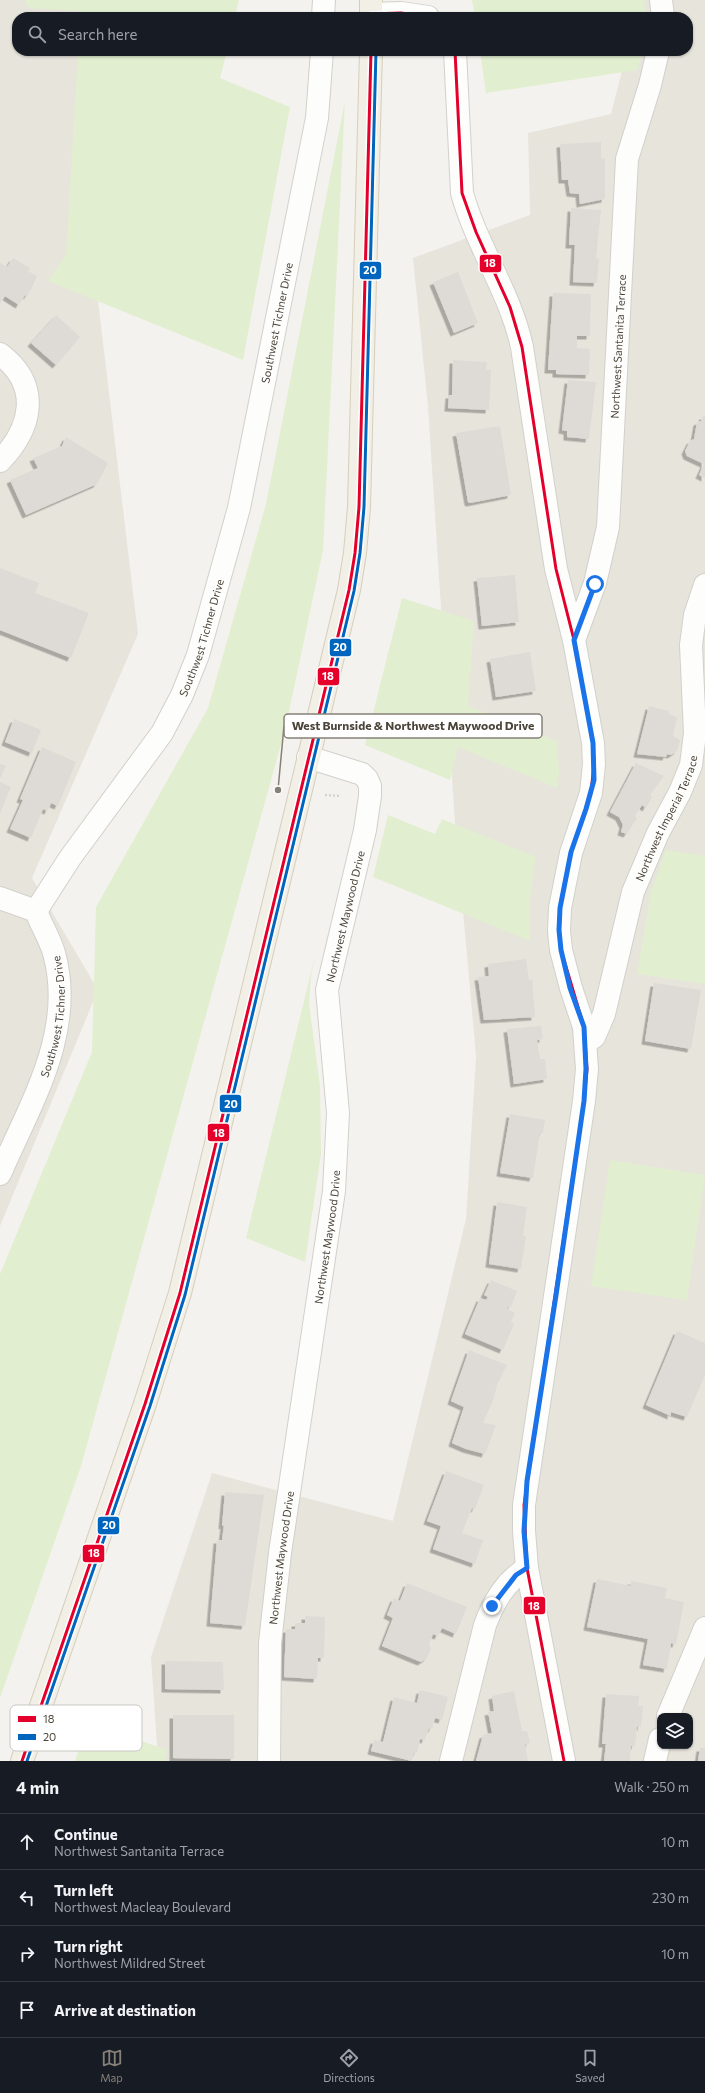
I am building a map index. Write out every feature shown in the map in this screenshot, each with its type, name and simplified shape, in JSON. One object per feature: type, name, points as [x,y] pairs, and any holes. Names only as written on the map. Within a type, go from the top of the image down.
[{"type":"main road","points":[[41,1705],[145,1404],[175,1312],[206,1193],[308,757],[349,590],[355,553],[360,454],[371,56]]},
{"type":"main road","points":[[22,1761],[25,1751]]},
{"type":"street","points":[[324,0],[324,12]]},
{"type":"street","points":[[661,0],[662,12]]},
{"type":"street","points":[[371,10],[390,12]]},
{"type":"street","name":"Southwest Tichner Drive","points":[[0,1174],[46,1069],[58,1030],[60,994],[54,952],[36,911],[70,858],[162,733],[182,695],[198,655],[239,508],[315,126],[322,56]]},
{"type":"street","points":[[455,56],[462,193],[468,215],[517,323],[556,569],[574,640],[593,743],[594,780],[586,809],[571,852],[560,908],[559,930],[561,950],[570,988],[584,1027],[586,1042],[586,1069],[582,1109],[524,1505],[524,1531],[527,1568],[564,1761]]},
{"type":"street","name":"Northwest Santanita Terrace","points":[[574,640],[595,584],[608,528],[627,160],[650,85],[657,56]]},
{"type":"street","points":[[0,354],[17,371],[28,390],[28,410],[24,426],[14,447],[0,461]]},
{"type":"street","name":"Northwest Imperial Terrace","points":[[586,1042],[594,1037],[604,1014],[633,892],[658,833],[680,792],[691,765],[695,733],[691,646],[695,615],[705,585]]},
{"type":"street","name":"Northwest Maywood Drive","points":[[269,1761],[270,1643],[280,1553],[334,1191],[338,1113],[327,1005],[327,990],[365,830],[370,796],[367,779],[362,774],[308,757]]},
{"type":"street","points":[[0,898],[36,911]]},
{"type":"street","points":[[451,1761],[487,1618],[492,1606],[504,1588],[516,1575],[527,1568]]},
{"type":"street","points":[[669,1713],[705,1628]]},
{"type":"street","points":[[655,1761],[658,1749]]},
{"type":"shaded area","points":[[0,0],[106,0],[105,12],[12,12],[12,56],[104,56],[95,276],[138,634],[32,878],[98,990],[0,1226]]},
{"type":"shaded area","points":[[633,0],[705,0],[705,1761],[158,1761],[151,1657],[212,1473],[393,1521],[466,1219],[476,1056],[455,823],[428,407],[413,258],[530,215],[528,133],[611,114],[626,56],[693,56],[693,12],[634,12]]},
{"type":"green space","points":[[25,0],[239,0],[236,12],[80,12],[29,8]]},
{"type":"green space","points":[[472,0],[644,0],[645,12],[474,12]]},
{"type":"green space","points":[[78,56],[226,56],[220,78],[290,107],[243,360],[48,281],[66,255]]},
{"type":"green space","points":[[481,56],[641,56],[637,70],[486,93]]},
{"type":"green space","points":[[345,101],[323,550],[286,726],[81,1466],[0,1698],[0,1274],[92,1052],[96,907],[208,708],[266,504]]},
{"type":"green space","points":[[402,598],[474,621],[468,706],[557,741],[559,773],[557,788],[458,747],[450,780],[365,745]]},
{"type":"green space","points":[[388,815],[435,834],[442,819],[536,857],[530,896],[530,941],[373,877]]},
{"type":"green space","points":[[666,850],[705,856],[705,984],[637,974],[651,891]]},
{"type":"green space","points":[[316,952],[311,976],[309,1003],[320,1086],[321,1154],[305,1262],[246,1238]]},
{"type":"green space","points":[[610,1160],[705,1175],[687,1300],[591,1286]]},
{"type":"green space","points":[[142,1741],[167,1750],[164,1761],[75,1761],[78,1751],[142,1751]]},
{"type":"building","points":[[601,142],[601,159],[605,158],[605,199],[580,204],[579,194],[570,193],[568,180],[562,180],[560,144]]},
{"type":"building","points":[[571,208],[601,210],[596,258],[599,259],[597,283],[573,282],[575,245],[569,245]]},
{"type":"building","points":[[13,258],[30,268],[28,271],[37,276],[31,290],[27,296],[25,295],[19,305],[5,296],[0,304],[0,263],[7,267]]},
{"type":"building","points":[[458,272],[478,323],[454,333],[433,282]]},
{"type":"building","points":[[553,293],[591,294],[590,336],[577,336],[577,348],[590,349],[589,375],[556,374],[556,370],[548,370]]},
{"type":"building","points":[[56,315],[80,337],[56,365],[31,343]]},
{"type":"building","points":[[453,360],[487,362],[486,370],[491,370],[489,410],[448,408],[449,395],[452,395]]},
{"type":"building","points":[[568,380],[596,382],[589,439],[567,437],[567,431],[562,430]]},
{"type":"building","points":[[703,416],[705,416],[705,478],[699,475],[704,464],[687,456],[685,451],[690,441],[694,439],[697,422],[701,421]]},
{"type":"building","points":[[500,426],[511,495],[470,503],[468,502],[456,433]]},
{"type":"building","points":[[66,437],[108,463],[97,484],[26,515],[10,480],[38,468],[33,458],[62,446]]},
{"type":"building","points":[[0,568],[39,583],[35,593],[89,613],[71,658],[0,630]]},
{"type":"building","points":[[515,575],[519,622],[482,626],[477,578]]},
{"type":"building","points":[[530,652],[536,691],[496,697],[490,659]]},
{"type":"building","points":[[649,706],[669,711],[669,714],[677,717],[673,736],[680,740],[677,751],[671,755],[667,754],[666,757],[637,754]]},
{"type":"building","points":[[14,719],[41,730],[32,753],[5,742]]},
{"type":"building","points":[[42,747],[76,762],[58,806],[51,803],[48,811],[43,809],[31,838],[10,829],[23,800],[20,799]]},
{"type":"building","points":[[636,763],[664,776],[650,795],[652,797],[646,808],[642,805],[635,816],[637,818],[627,834],[621,832],[623,825],[619,817],[610,812]]},
{"type":"building","points":[[0,764],[6,766],[0,779]]},
{"type":"building","points":[[0,782],[11,787],[0,813]]},
{"type":"building","points":[[526,959],[529,980],[532,979],[535,1017],[484,1020],[478,977],[489,976],[488,964]]},
{"type":"building","points":[[654,983],[701,990],[691,1049],[645,1041]]},
{"type":"building","points":[[541,1026],[543,1039],[537,1040],[540,1059],[545,1059],[547,1079],[514,1084],[507,1029]]},
{"type":"building","points":[[510,1114],[545,1120],[543,1133],[540,1133],[533,1178],[500,1173]]},
{"type":"building","points":[[497,1202],[527,1207],[523,1236],[526,1236],[521,1269],[489,1264]]},
{"type":"building","points":[[491,1280],[517,1291],[511,1307],[509,1306],[507,1309],[515,1313],[511,1322],[514,1324],[503,1350],[465,1334],[480,1298],[486,1300],[488,1297],[484,1295]]},
{"type":"building","points":[[677,1331],[705,1343],[705,1375],[687,1417],[671,1412],[671,1416],[646,1405]]},
{"type":"building","points":[[469,1350],[507,1365],[497,1385],[494,1398],[483,1423],[496,1425],[485,1454],[466,1449],[452,1443],[464,1407],[451,1401]]},
{"type":"building","points":[[446,1471],[484,1485],[475,1509],[472,1508],[462,1533],[483,1540],[475,1564],[433,1549],[441,1526],[427,1521]]},
{"type":"building","points":[[225,1492],[264,1495],[245,1626],[210,1623],[217,1540],[222,1540],[224,1525],[222,1526]]},
{"type":"building","points":[[597,1579],[631,1586],[631,1581],[667,1588],[665,1598],[684,1602],[676,1644],[671,1643],[667,1669],[643,1665],[648,1639],[587,1627]]},
{"type":"building","points":[[407,1583],[467,1607],[456,1634],[442,1628],[438,1636],[433,1634],[429,1644],[431,1649],[427,1658],[421,1662],[382,1646],[393,1618],[387,1615],[394,1598],[400,1601]]},
{"type":"building","points":[[305,1616],[325,1617],[324,1658],[318,1658],[317,1679],[284,1677],[286,1629],[295,1629],[295,1623],[305,1623]]},
{"type":"building","points":[[165,1661],[223,1662],[224,1690],[165,1689]]},
{"type":"building","points":[[420,1690],[448,1697],[442,1720],[435,1718],[432,1729],[429,1728],[425,1740],[420,1739],[417,1753],[414,1752],[412,1761],[371,1751],[374,1740],[383,1742],[394,1697],[417,1703]]},
{"type":"building","points":[[514,1691],[522,1731],[527,1731],[530,1743],[525,1744],[528,1761],[476,1761],[483,1735],[492,1733],[488,1712],[494,1711],[492,1696]]},
{"type":"building","points":[[606,1694],[639,1696],[638,1706],[643,1706],[641,1727],[637,1726],[635,1746],[631,1746],[630,1761],[604,1761],[606,1744],[602,1744]]},
{"type":"building","points":[[173,1715],[234,1715],[234,1759],[173,1758]]},
{"type":"building","points":[[700,1748],[705,1748],[705,1761],[698,1761]]},
{"type":"transit line","name":"18","points":[[41,1705],[145,1404],[180,1293],[349,590],[355,553],[359,507],[371,56]]},
{"type":"transit line","name":"20","points":[[46,1705],[150,1406],[185,1295],[354,591],[360,553],[364,507],[376,56]]},
{"type":"transit line","name":"18","points":[[455,56],[462,193],[476,232],[510,307],[522,347],[556,569],[574,640],[593,743],[594,764],[591,793],[571,853],[560,908],[559,931],[561,950],[584,1027],[587,1069],[584,1101],[524,1505],[527,1568],[564,1761]]},
{"type":"transit line","name":"18","points":[[22,1761],[25,1751]]},
{"type":"transit line","name":"20","points":[[27,1761],[30,1751]]},
{"type":"place","name":"West Burnside & Northwest Maywood Drive","points":[[278,790]]},
{"type":"route","points":[[492,1606],[504,1588],[516,1575],[527,1568],[524,1531],[524,1505],[584,1101],[586,1042],[584,1027],[570,988],[561,950],[559,930],[560,908],[571,852],[586,809],[594,780],[593,743],[574,640],[595,584]]}]
